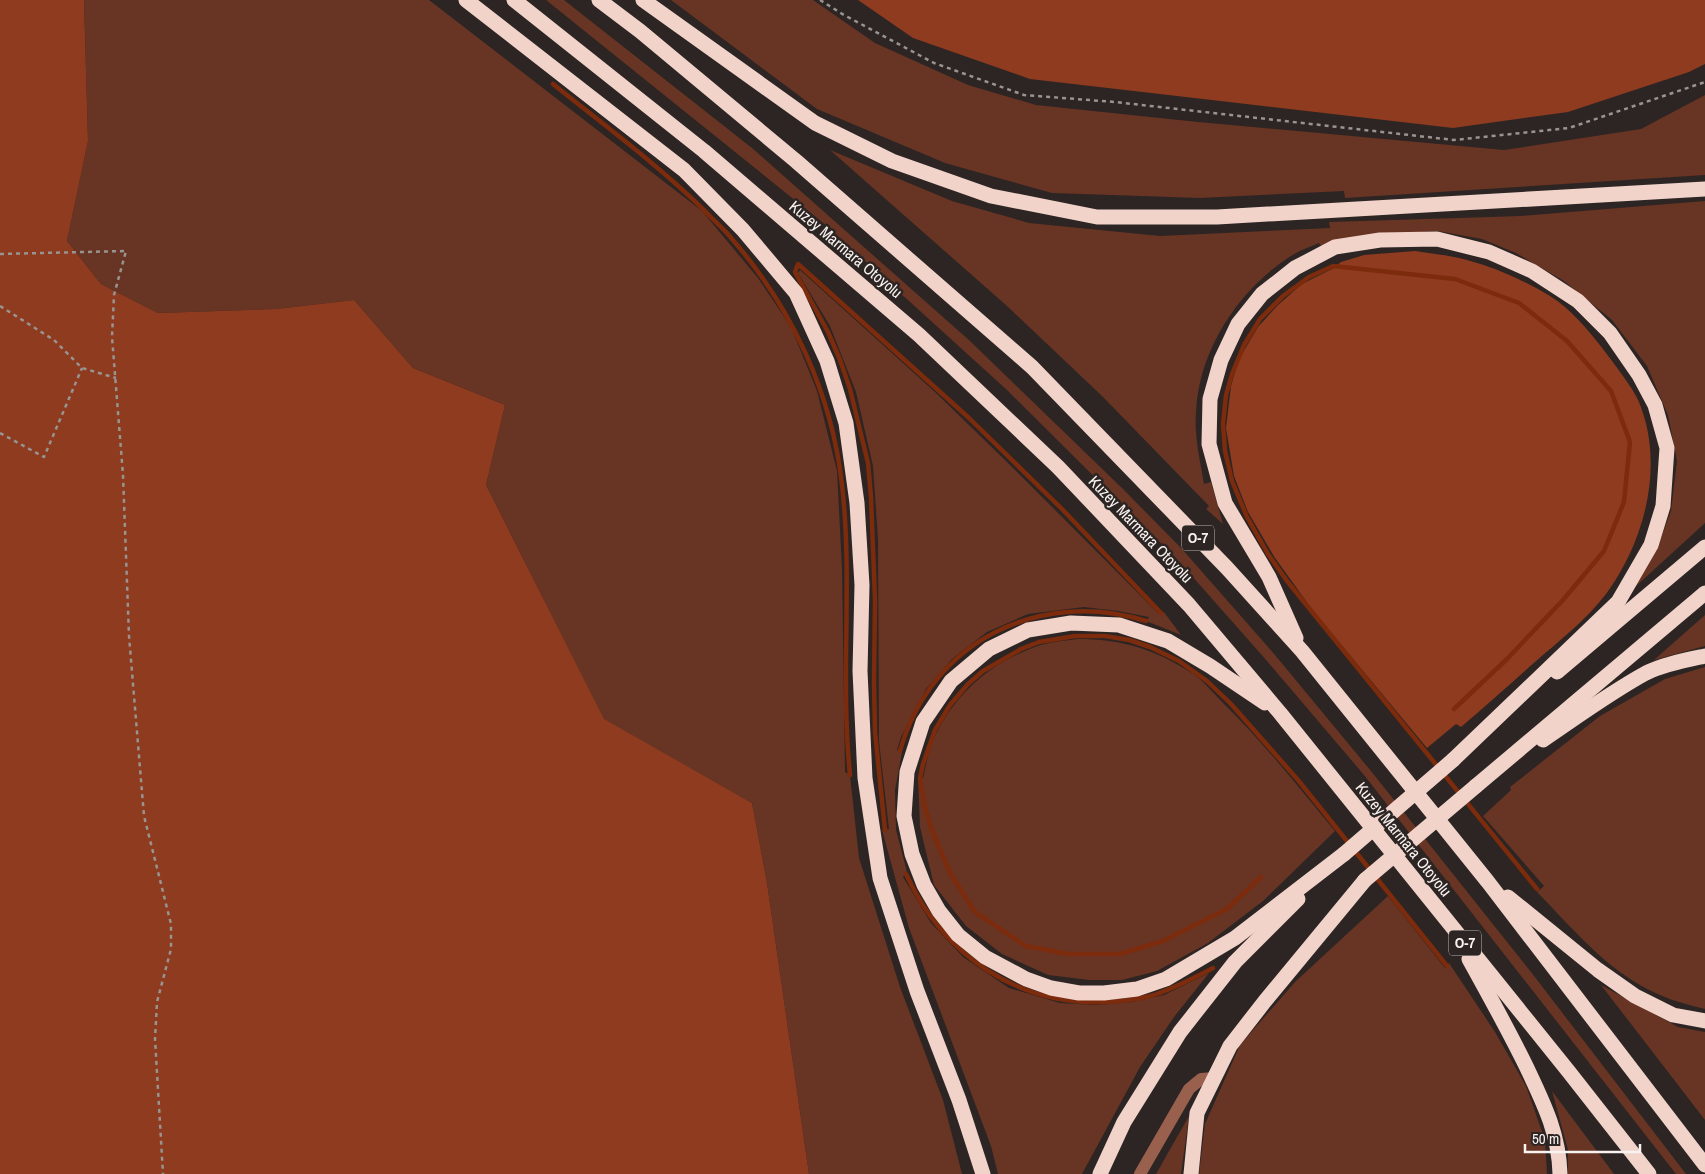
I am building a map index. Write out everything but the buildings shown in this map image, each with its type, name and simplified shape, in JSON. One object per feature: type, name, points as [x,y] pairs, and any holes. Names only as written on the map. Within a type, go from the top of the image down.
[{"type":"highway","points":[[466,0],[684,170],[743,230],[796,293],[827,361],[846,423],[857,503],[862,585],[860,671],[865,778],[880,878],[917,991],[959,1100],[983,1174]]},
{"type":"highway","name":"Kuzey Marmara Otoyolu","points":[[514,0],[704,151],[926,342],[1058,467],[1190,605],[1280,713],[1450,924],[1648,1174]]},
{"type":"highway","name":"Kuzey Marmara Otoyolu","points":[[599,0],[640,31],[796,161],[1032,367],[1226,568],[1302,651],[1488,882],[1705,1165]]},
{"type":"highway","points":[[643,0],[815,123],[892,161],[991,196],[1098,217],[1217,217],[1705,189]]},
{"type":"highway","points":[[1302,651],[1269,577],[1225,503],[1209,444],[1210,399],[1221,360],[1238,324],[1262,294],[1295,268],[1334,247],[1380,240],[1438,239],[1489,252],[1532,272],[1578,301],[1610,333],[1639,375],[1655,405],[1668,448],[1663,506],[1651,545],[1618,602],[1453,760]]},
{"type":"highway","points":[[1280,713],[1210,666],[1168,641],[1119,624],[1071,623],[1028,630],[989,649],[951,681],[923,722],[907,772],[904,816],[912,854],[924,885],[938,911],[958,935],[985,957],[1026,979],[1051,988],[1079,993],[1104,994],[1137,988],[1166,979],[1235,938],[1344,854],[1705,547]]},
{"type":"highway","points":[[1191,1174],[1197,1113],[1230,1046],[1365,880],[1705,593]]},
{"type":"highway","points":[[1476,786],[1586,711],[1648,673],[1680,661],[1705,656]]},
{"type":"highway","points":[[1100,1174],[1124,1122],[1180,1032],[1236,962],[1344,854]]},
{"type":"highway","points":[[1488,882],[1598,970],[1635,996],[1673,1015],[1705,1022]]},
{"type":"highway","points":[[1450,924],[1513,1039],[1549,1115],[1560,1157],[1560,1174]]},
{"type":"lane","points":[[1140,1174],[1189,1089],[1201,1079],[1214,1078]]},
{"type":"path","points":[[820,0],[844,16],[934,63],[1024,95],[1115,102],[1454,140],[1569,128],[1705,82]]},
{"type":"path","points":[[0,254],[126,251],[114,295],[112,337],[123,475],[129,636],[144,816],[171,924],[171,949],[157,1002],[155,1039],[163,1174]]},
{"type":"path","points":[[0,306],[54,340],[82,368],[116,378]]},
{"type":"path","points":[[0,433],[44,457],[82,368]]},
{"type":"shaded area","points":[[0,0],[84,0],[88,141],[67,241],[101,284],[158,313],[276,309],[354,300],[413,368],[505,405],[486,485],[604,719],[752,803],[767,883],[809,1174],[0,1174]]},
{"type":"shaded area","points":[[84,0],[429,0],[702,211],[758,278],[791,327],[817,391],[837,471],[842,568],[845,772],[850,775],[859,858],[900,987],[943,1100],[962,1174],[809,1174],[767,883],[752,803],[604,720],[486,485],[505,405],[413,368],[354,300],[276,309],[158,313],[101,284],[67,241],[88,141]]},
{"type":"shaded area","points":[[546,0],[564,0],[752,148],[970,341],[1123,489],[1182,549],[1275,655],[1371,771],[1531,972],[1686,1174],[1676,1174],[1364,775],[1176,558],[1007,390],[822,222]]},
{"type":"shaded area","points":[[671,0],[813,0],[875,43],[968,85],[1036,105],[1198,122],[1504,150],[1641,129],[1705,95],[1705,175],[1345,198],[1344,191],[1200,198],[1052,193],[945,163],[817,109]]},
{"type":"shaded area","points":[[858,0],[1705,0],[1705,64],[1689,72],[1568,112],[1453,128],[1030,79],[913,38]]},
{"type":"shaded area","points":[[830,150],[952,201],[1029,223],[1160,236],[1330,228],[1329,222],[1521,216],[1705,201],[1705,523],[1635,587],[1657,549],[1671,511],[1677,461],[1668,415],[1647,366],[1612,320],[1564,281],[1516,253],[1482,239],[1438,231],[1362,235],[1321,246],[1319,243],[1294,254],[1272,270],[1239,303],[1225,323],[1205,366],[1196,412],[1197,439],[1204,484],[1211,482],[1223,524],[1206,509],[1209,506],[1103,397],[1007,306]]},
{"type":"shaded area","points":[[1415,251],[1461,258],[1478,263],[1540,290],[1565,307],[1579,320],[1632,389],[1639,402],[1647,426],[1650,451],[1647,502],[1640,527],[1620,573],[1606,594],[1572,630],[1461,727],[1456,724],[1427,748],[1314,612],[1275,558],[1248,512],[1234,476],[1226,428],[1231,386],[1239,359],[1258,327],[1278,305],[1302,284],[1332,269],[1341,262],[1364,255]]},
{"type":"shaded area","points":[[800,270],[935,392],[1159,614],[1164,612],[1181,635],[1146,621],[1149,617],[1118,611],[1084,607],[1028,614],[987,632],[952,659],[926,689],[901,737],[897,750],[902,752],[895,790],[896,830],[907,872],[903,877],[931,923],[963,957],[1009,988],[1060,1003],[1097,1005],[1132,1002],[1164,995],[1209,973],[1174,1017],[1140,1067],[1082,1174],[998,1174],[991,1146],[909,928],[882,830],[889,829],[879,741],[878,539],[873,466],[856,392],[830,326],[798,273]]},
{"type":"shaded area","points":[[1705,615],[1705,646],[1654,660]]},
{"type":"shaded area","points":[[1077,639],[1109,641],[1137,647],[1164,658],[1192,673],[1254,735],[1335,831],[1263,901],[1208,943],[1157,971],[1122,980],[1089,980],[1048,975],[1002,954],[966,926],[934,885],[920,827],[918,778],[923,778],[931,745],[941,725],[962,696],[988,672],[1018,654],[1045,644]]},
{"type":"shaded area","points":[[1705,667],[1705,1009],[1672,1000],[1648,989],[1625,976],[1598,954],[1537,892],[1544,886],[1483,816],[1511,790],[1510,787],[1600,716],[1665,679]]},
{"type":"shaded area","points":[[1388,896],[1445,968],[1449,963],[1495,1032],[1526,1086],[1545,1140],[1547,1174],[1199,1174],[1205,1124],[1240,1045],[1295,982]]},
{"type":"shaded area","points":[[1601,985],[1678,1027],[1705,1032],[1705,1120]]},
{"type":"shaded area","points":[[1552,1091],[1614,1174],[1568,1174],[1568,1150]]},
{"type":"shaded area","points":[[1189,1116],[1181,1174],[1156,1174]]},
{"type":"waterway","points":[[553,84],[668,177],[726,232],[754,266],[773,294],[791,323],[806,354],[819,385],[829,418],[837,451],[842,485],[846,557],[846,702],[850,775]]},
{"type":"waterway","points":[[885,830],[875,732],[875,600],[868,463],[850,389],[840,360],[828,332],[795,272],[798,264],[969,418],[1062,509],[1161,613]]},
{"type":"waterway","points":[[1454,709],[1507,659],[1563,600],[1604,551],[1624,502],[1630,442],[1611,391],[1567,341],[1519,303],[1455,279],[1333,266],[1309,277],[1283,296],[1260,319],[1244,345],[1226,395],[1223,424],[1225,451],[1232,481],[1247,517],[1268,554],[1287,581],[1537,889]]},
{"type":"waterway","points":[[900,751],[915,712],[937,680],[964,653],[995,632],[1030,619],[1067,612],[1106,613],[1146,621]]},
{"type":"waterway","points":[[1261,877],[1227,909],[1163,941],[1120,954],[1068,954],[1026,946],[975,912],[951,875],[931,828],[925,808],[920,778],[935,730],[950,705],[968,684],[983,671],[1021,649],[1039,642],[1075,636],[1105,636],[1129,640],[1150,647],[1179,661],[1207,681],[1231,704],[1298,780],[1447,966]]},
{"type":"waterway","points":[[906,874],[922,903],[941,929],[962,951],[987,970],[1015,985],[1044,996],[1076,1001],[1109,1002],[1137,999],[1169,989],[1213,968]]}]
